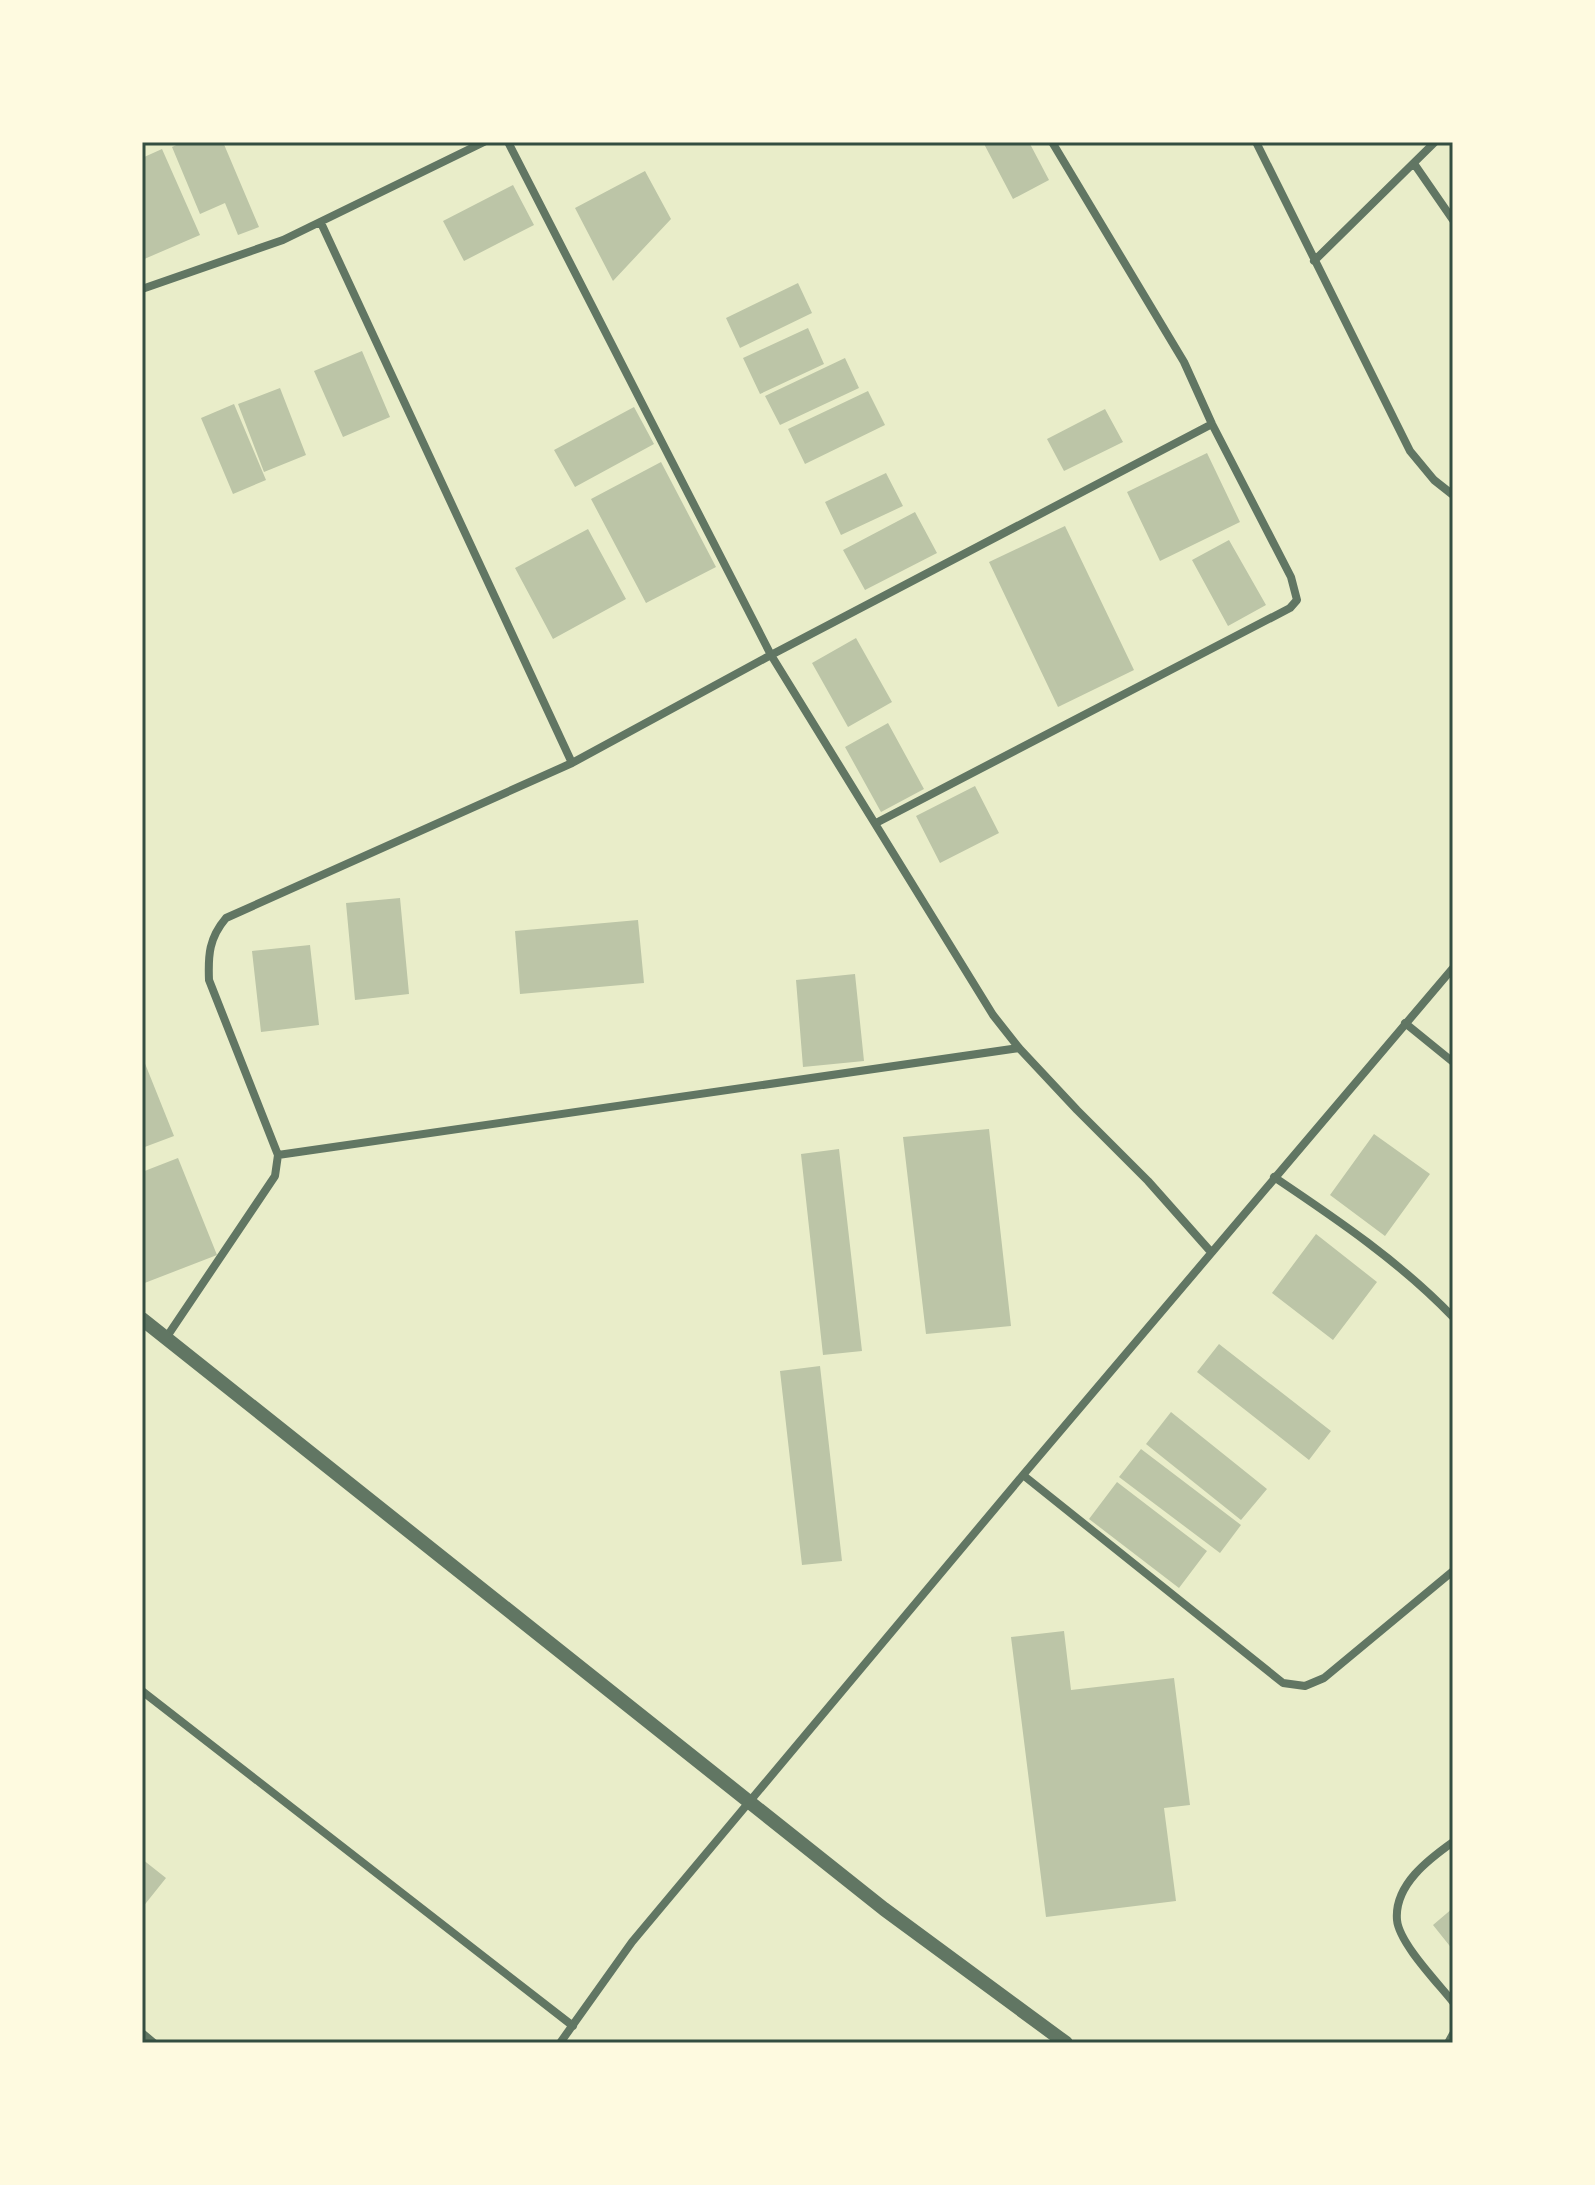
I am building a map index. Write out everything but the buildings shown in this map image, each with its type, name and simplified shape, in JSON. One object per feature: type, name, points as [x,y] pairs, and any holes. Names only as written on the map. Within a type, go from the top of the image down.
[{"type":"street","points":[[142,289],[283,240],[484,142]]},
{"type":"street","points":[[508,142],[771,655],[993,1015],[1019,1048],[1148,1181],[1211,1252]]},
{"type":"street","points":[[876,823],[1290,608],[1297,600],[1291,577],[1212,424],[1184,362],[1052,142]]},
{"type":"street","points":[[1256,142],[1410,451],[1434,480],[1453,495]]},
{"type":"street","points":[[1314,261],[1435,142]]},
{"type":"street","points":[[1415,165],[1453,220]]},
{"type":"street","points":[[321,223],[572,763]]},
{"type":"street","points":[[166,1338],[275,1176],[278,1155],[209,980],[208,952],[215,932],[226,918],[572,763],[1212,424]]},
{"type":"street","points":[[560,2043],[632,1942],[1453,968]]},
{"type":"street","points":[[1405,1023],[1453,1062]]},
{"type":"street","points":[[278,1155],[1019,1048]]},
{"type":"street","points":[[1274,1177],[1356,1233],[1422,1286],[1453,1317]]},
{"type":"street","points":[[142,1319],[884,1909],[1066,2043]]},
{"type":"street","points":[[1023,1475],[1283,1683],[1305,1686],[1324,1678],[1453,1571]]},
{"type":"street","points":[[142,1691],[573,2026]]},
{"type":"street","points":[[1453,1842],[1426,1861],[1405,1887],[1397,1919],[1407,1942],[1453,2002]]},
{"type":"street","points":[[142,2033],[154,2043]]},
{"type":"street","points":[[1448,2043],[1453,2034]]}]
